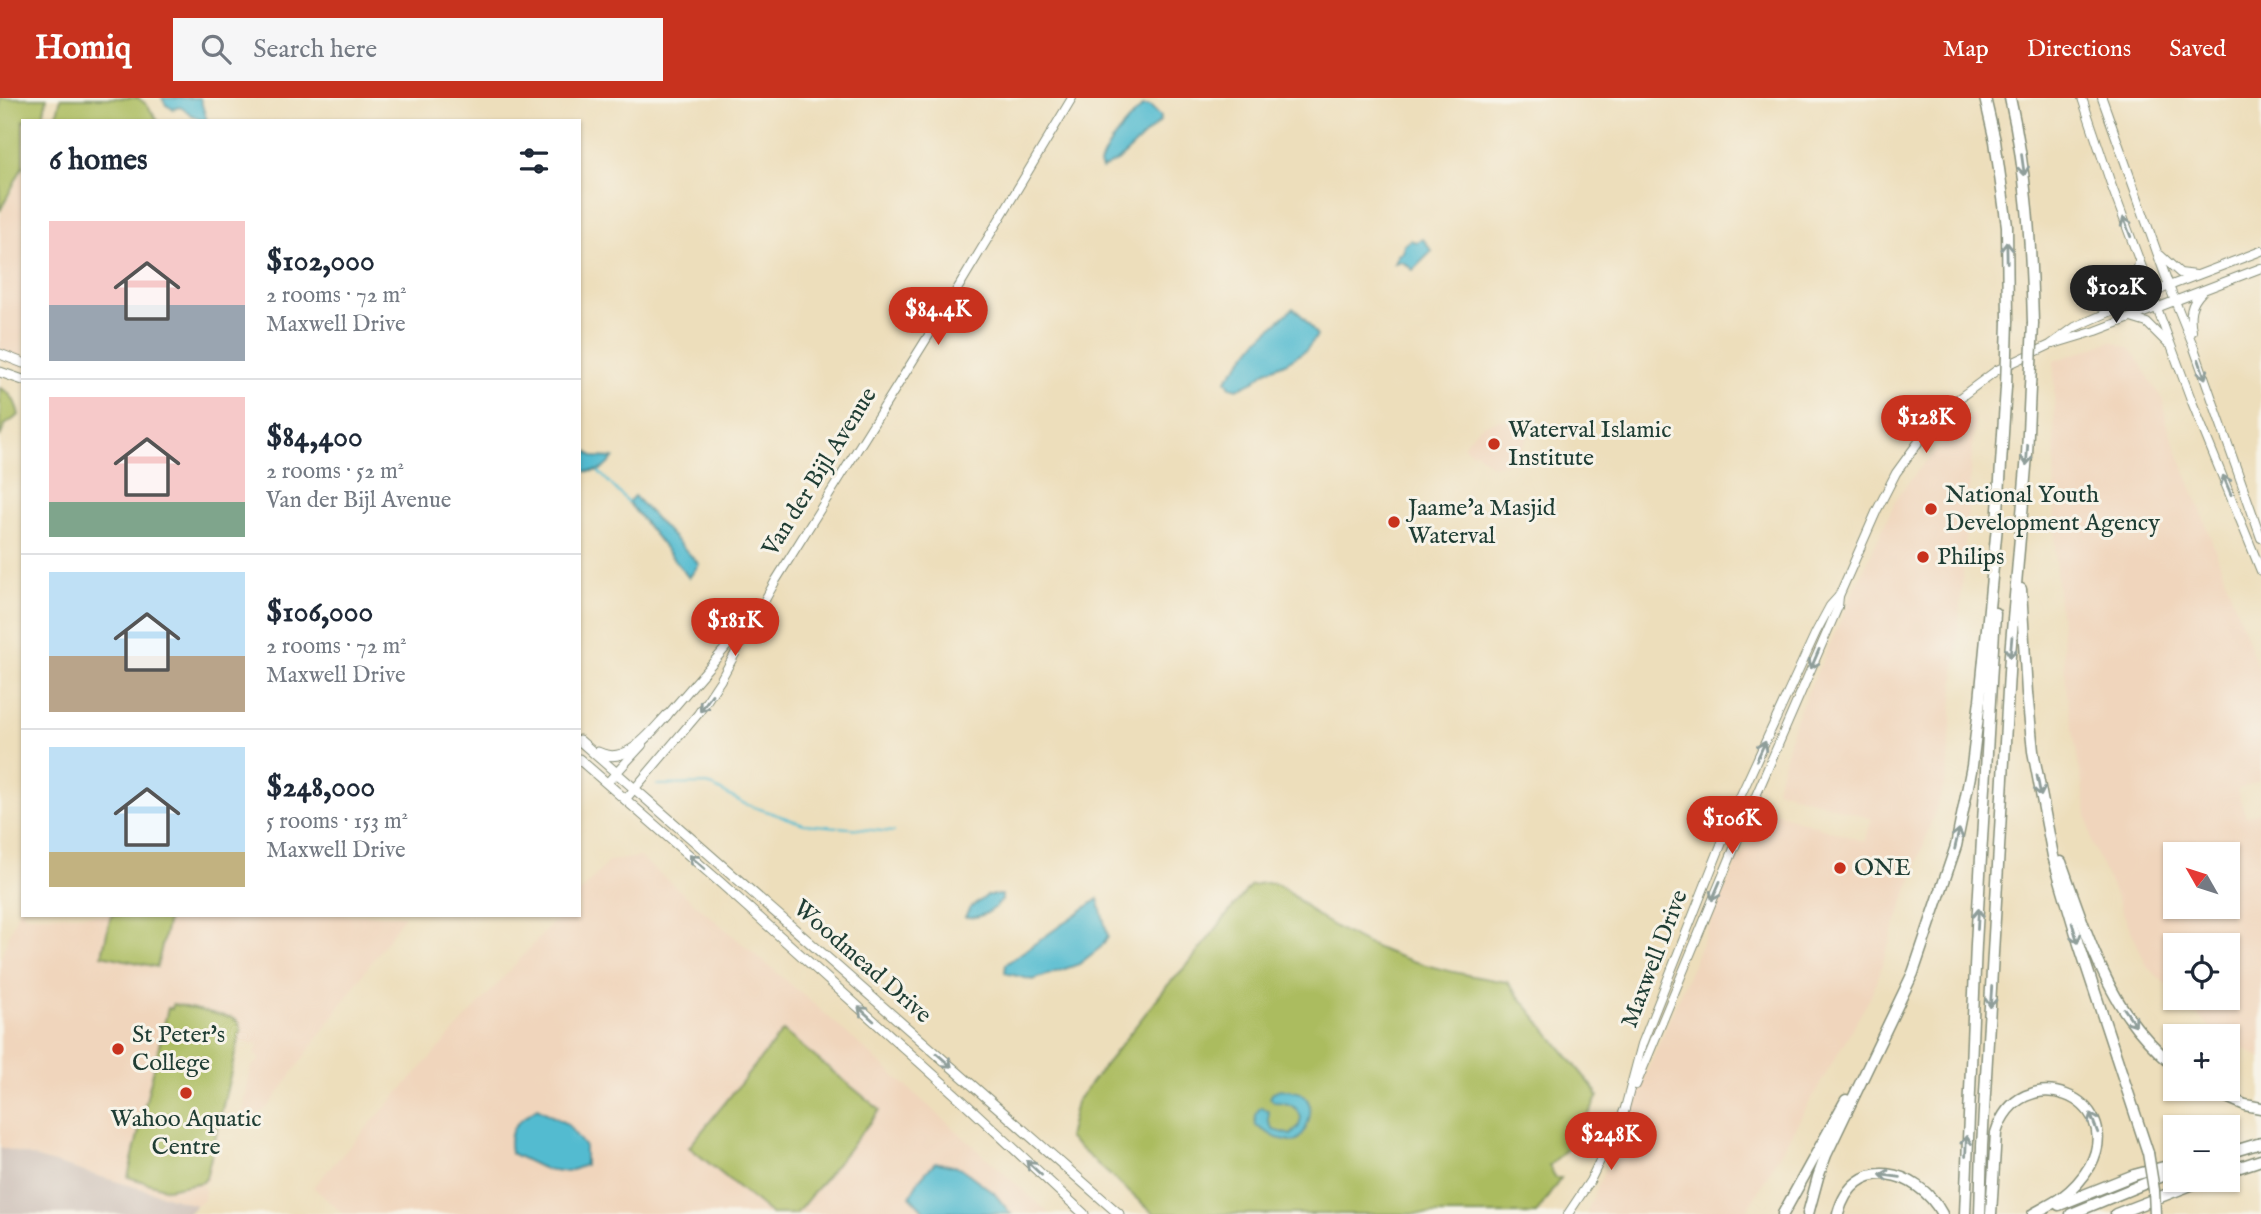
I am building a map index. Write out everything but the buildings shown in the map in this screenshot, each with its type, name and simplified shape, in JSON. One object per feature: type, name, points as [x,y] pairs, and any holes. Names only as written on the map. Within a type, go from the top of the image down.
[{"type":"highway","points":[[1808,1214],[1826,1155],[1926,938],[1956,846],[1972,766],[1997,526],[2008,320],[2007,226],[1995,141],[1984,98]]},
{"type":"highway","points":[[1980,1214],[2010,655],[2021,531],[2033,323],[2031,250],[2025,184],[2010,98]]},
{"type":"highway","points":[[1965,1214],[1976,944],[1994,651],[1997,526]]},
{"type":"highway","points":[[2021,531],[2026,693],[2033,751],[2053,856],[2148,1153],[2155,1214]]},
{"type":"highway","points":[[2046,820],[2090,939],[2109,982],[2126,1014],[2163,1055]]},
{"type":"highway","points":[[1783,1214],[1891,1018]]},
{"type":"highway","points":[[1991,1214],[1999,1121],[2006,1110],[2023,1096],[2045,1090],[2056,1091],[2078,1101],[2089,1111],[2095,1120],[2098,1145],[2095,1156],[2077,1184],[2035,1214]]},
{"type":"highway","points":[[2236,1101],[2261,1108]]},
{"type":"highway","points":[[2240,1167],[2261,1160]]},
{"type":"highway","points":[[2035,1214],[2134,1175],[2163,1167]]},
{"type":"highway","points":[[1838,1214],[1843,1197],[1853,1184],[1868,1176],[1884,1174],[1899,1176],[1923,1189],[1934,1199],[1942,1214]]},
{"type":"highway","points":[[2071,1214],[2163,1176]]},
{"type":"highway","points":[[2116,1214],[2173,1192]]},
{"type":"main road","name":"Van der Bijl Avenue","points":[[625,800],[707,701],[776,580],[952,298],[1072,98]]},
{"type":"main road","points":[[2082,98],[2172,349],[2261,571]]},
{"type":"main road","points":[[2102,98],[2261,538]]},
{"type":"main road","points":[[2156,250],[2180,273],[2197,276]]},
{"type":"main road","name":"Maxwell Drive","points":[[2050,345],[2075,327],[2169,286],[2261,251]]},
{"type":"main road","points":[[2092,320],[2128,295],[2140,262]]},
{"type":"main road","name":"Maxwell Drive","points":[[1624,1112],[1642,1044],[1740,797],[1816,632],[1830,606],[1839,596],[1887,490],[1909,453],[1958,399],[2018,359],[2261,268]]},
{"type":"main road","points":[[2194,348],[2190,314],[2195,299],[2207,288]]},
{"type":"main road","points":[[2131,318],[2153,327],[2172,349]]},
{"type":"main road","points":[[0,354],[21,362]]},
{"type":"main road","points":[[0,372],[21,379]]},
{"type":"main road","name":"Van der Bijl Avenue","points":[[607,783],[728,645],[776,580]]},
{"type":"main road","name":"Maxwell Drive","points":[[1568,1214],[1590,1181],[1624,1112],[1755,797],[1838,607],[1839,596]]},
{"type":"main road","points":[[582,742],[604,755],[624,754],[638,745],[667,715]]},
{"type":"main road","name":"Woodmead Drive","points":[[582,742],[1119,1214]]},
{"type":"main road","name":"Woodmead Drive","points":[[581,761],[966,1104],[1084,1214]]},
{"type":"shaded area","points":[[21,174],[21,367],[0,359],[0,216]]},
{"type":"shaded area","points":[[2111,341],[2131,349],[2164,402],[2166,422],[2261,677],[2261,780],[2237,790],[2246,817],[2261,811],[2261,1058],[2240,1047],[2240,1024],[2207,1024],[2192,1010],[2240,1010],[2240,933],[2163,933],[2163,981],[2147,966],[2092,844],[2067,694],[2055,557],[2054,361]]},
{"type":"shaded area","points":[[1971,415],[1975,417],[1947,777],[1871,996],[1745,1214],[1586,1214],[1737,861],[1771,815],[1774,812],[1865,842],[1872,819],[1776,789],[1795,720],[1898,495],[1925,462]]},
{"type":"shaded area","name":"Waterval Islamic Institute","points":[[1500,420],[1521,423],[1534,430],[1516,461],[1492,466],[1475,451],[1473,453],[1463,446],[1483,425]]},
{"type":"shaded area","points":[[640,857],[815,1005],[1050,1214],[343,1214],[313,1187],[558,917],[581,917],[581,892],[609,861]]},
{"type":"shaded area","name":"St Peter's College","points":[[21,903],[21,917],[404,917],[269,1106],[250,1122],[243,1111],[251,1067],[260,1060],[254,1053],[259,1045],[238,1041],[208,1180],[202,1185],[205,1190],[204,1200],[196,1205],[0,1147],[0,959]]},
{"type":"shaded area","points":[[0,1147],[196,1205],[188,1214],[0,1214]]},
{"type":"green space","points":[[0,98],[47,98],[42,119],[21,119],[21,170],[0,211]]},
{"type":"green space","points":[[61,98],[138,98],[157,119],[56,119]]},
{"type":"green space","points":[[0,388],[13,399],[19,415],[5,425],[0,437]]},
{"type":"green space","points":[[1262,883],[1278,885],[1320,918],[1387,952],[1457,973],[1507,982],[1598,1096],[1576,1140],[1549,1166],[1556,1178],[1561,1178],[1536,1214],[1154,1214],[1068,1138],[1076,1102],[1250,886]]},
{"type":"green space","points":[[111,917],[169,917],[157,967],[102,955]]},
{"type":"green space","name":"Wahoo Aquatic Centre","points":[[173,1004],[233,1018],[241,1029],[206,1178],[203,1182],[167,1189],[128,1177],[168,1008],[172,1009]]},
{"type":"green space","points":[[783,1031],[880,1110],[796,1214],[771,1214],[689,1147]]},
{"type":"water","points":[[162,98],[200,98],[206,119],[198,119],[180,107],[173,109],[166,105]]},
{"type":"water","points":[[1143,106],[1150,106],[1161,116],[1160,121],[1119,160],[1102,169],[1100,164],[1103,156],[1113,140]]},
{"type":"water","points":[[1423,239],[1432,251],[1413,270],[1403,263],[1395,263],[1398,255],[1403,252],[1404,245],[1410,240],[1416,242]]},
{"type":"water","points":[[1293,308],[1317,336],[1306,350],[1266,371],[1254,381],[1237,389],[1230,387],[1226,380],[1258,340]]},
{"type":"water","points":[[581,442],[584,449],[594,457],[613,458],[599,470],[581,471]]},
{"type":"water","points":[[634,496],[699,564],[689,578],[628,502]]},
{"type":"water","points":[[988,895],[1002,895],[1002,900],[985,914],[965,917],[970,908]]},
{"type":"water","points":[[1098,899],[1108,936],[1101,947],[1079,964],[1033,980],[1005,973],[1006,964]]},
{"type":"water","points":[[1280,1089],[1301,1094],[1309,1103],[1308,1122],[1294,1142],[1277,1138],[1256,1126],[1257,1113],[1262,1107],[1269,1112],[1268,1120],[1273,1130],[1291,1135],[1299,1126],[1301,1118],[1294,1107],[1274,1102],[1270,1098],[1273,1092]]},
{"type":"water","points":[[537,1108],[567,1124],[585,1147],[585,1165],[567,1172],[544,1169],[511,1153],[512,1131],[524,1117]]},
{"type":"water","points":[[935,1162],[961,1168],[994,1193],[1011,1214],[925,1212],[910,1196],[919,1180]]},
{"type":"waterway","points":[[599,472],[628,502]]},
{"type":"waterway","points":[[657,785],[708,784],[745,804],[804,824],[894,832]]},
{"type":"place","name":"Waterval Islamic Institute","points":[[1494,444]]},
{"type":"place","name":"National Youth Development Agency","points":[[1931,509]]},
{"type":"place","name":"Jaame'a Masjid Waterval","points":[[1394,522]]},
{"type":"place","name":"Philips","points":[[1923,557]]},
{"type":"place","name":"ONE","points":[[1840,868]]},
{"type":"place","name":"St Peter's College","points":[[118,1049]]},
{"type":"place","name":"Wahoo Aquatic Centre","points":[[186,1093]]}]
